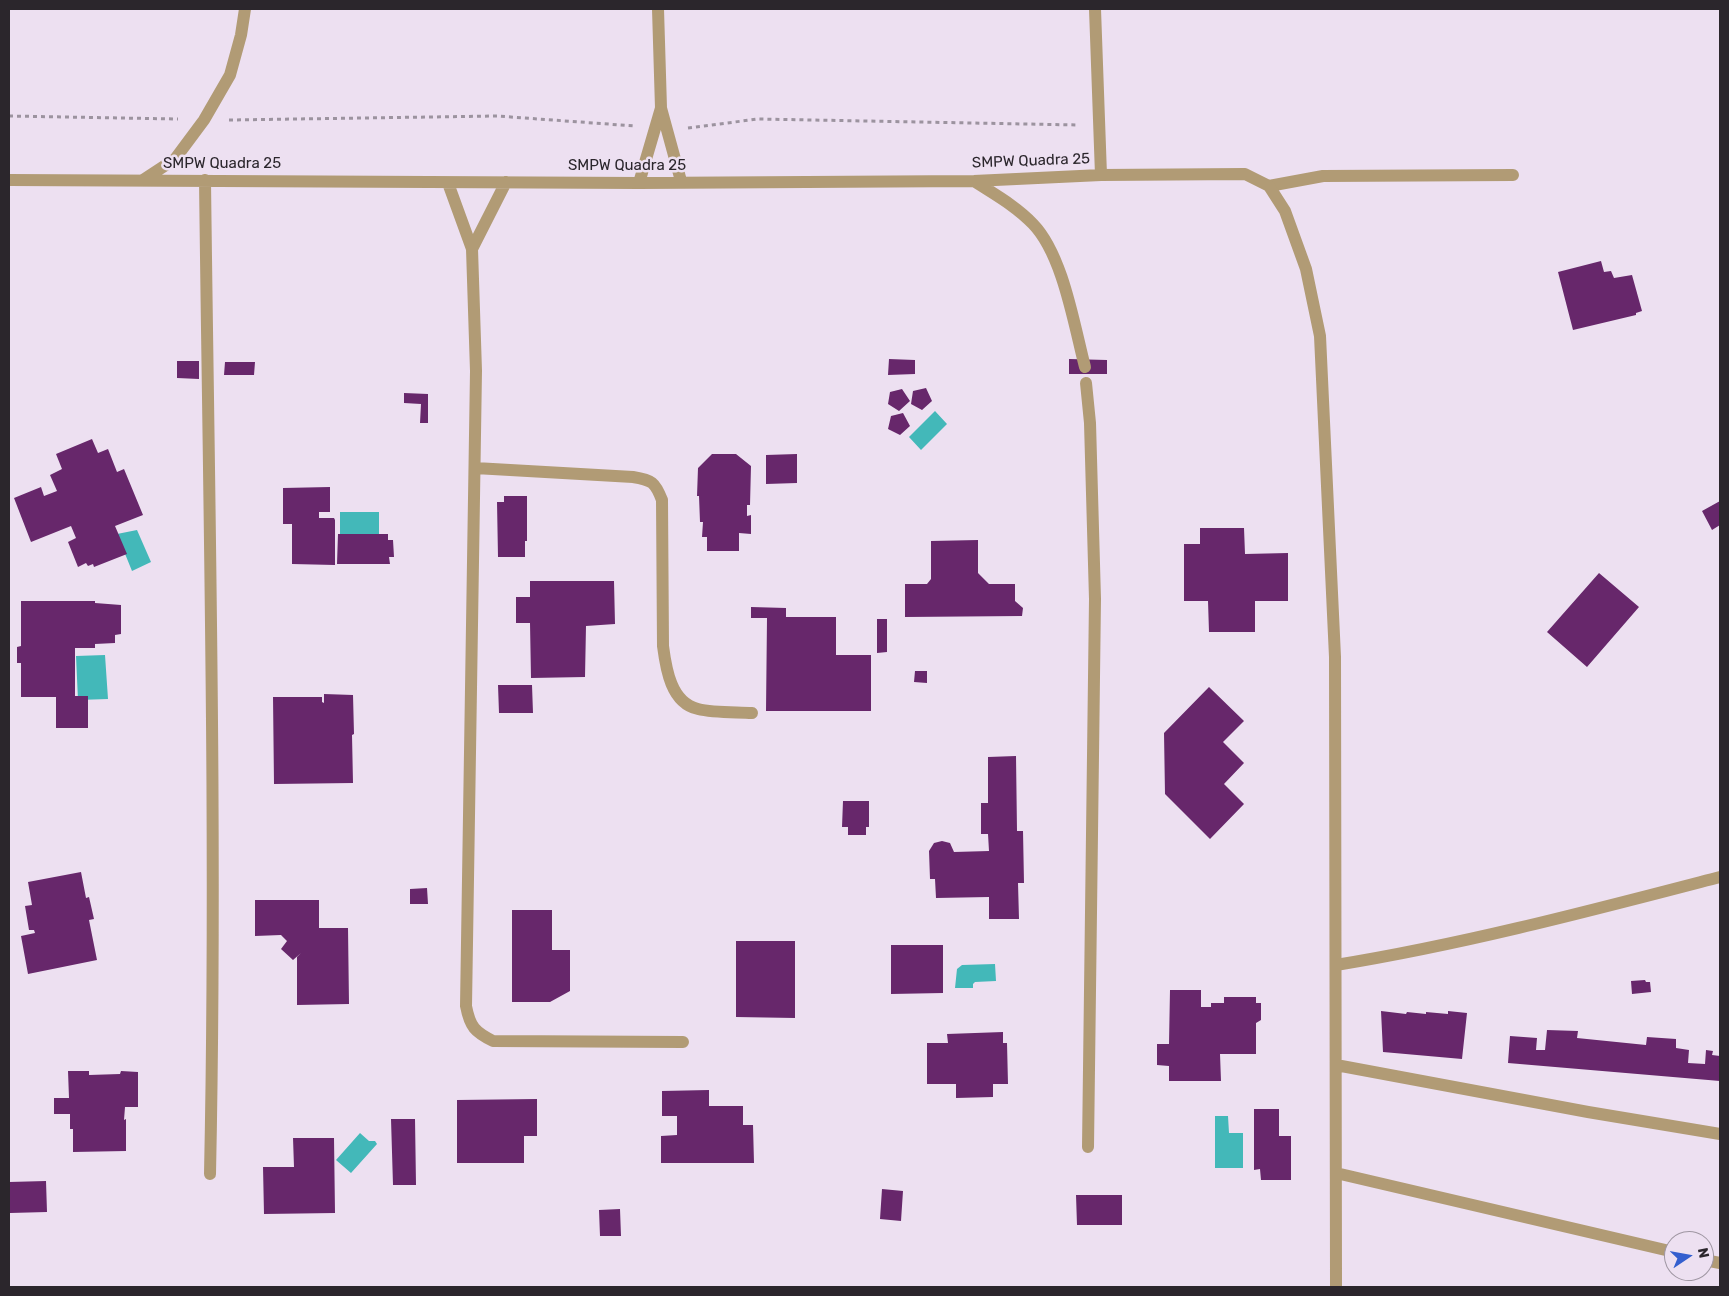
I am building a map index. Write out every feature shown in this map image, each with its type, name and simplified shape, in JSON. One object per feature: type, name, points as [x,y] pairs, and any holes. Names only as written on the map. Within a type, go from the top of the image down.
[{"type":"street","points":[[143,180],[176,159],[204,120],[230,75],[242,35],[245,9]]},
{"type":"street","points":[[658,9],[661,129],[681,182]]},
{"type":"street","points":[[1095,9],[1101,175]]},
{"type":"street","points":[[639,183],[661,129]]},
{"type":"street","name":"SMPW Quadra 25","points":[[9,180],[639,183],[974,180],[1101,175],[1245,174],[1269,186]]},
{"type":"street","points":[[1336,1287],[1335,657],[1320,336],[1306,269],[1285,211],[1269,186],[1323,176],[1513,175]]},
{"type":"street","points":[[204,180],[210,593],[213,1016],[210,1174]]},
{"type":"street","points":[[974,180],[1034,224],[1049,247],[1068,300],[1085,367]]},
{"type":"street","points":[[472,249],[506,182]]},
{"type":"street","points":[[448,183],[472,249],[476,372],[466,1006],[469,1021],[478,1033],[493,1041],[684,1042]]},
{"type":"street","points":[[1086,383],[1090,423],[1095,599],[1088,1146]]},
{"type":"street","points":[[475,468],[633,477],[647,479],[656,485],[662,500],[663,646],[665,665],[670,681],[681,701],[698,709],[752,713]]},
{"type":"street","points":[[1336,965],[1383,957],[1583,912],[1720,877]]},
{"type":"street","points":[[1336,1065],[1588,1112],[1720,1134]]},
{"type":"street","points":[[1336,1173],[1664,1250]]},
{"type":"path","points":[[9,116],[204,120],[497,116],[661,129],[699,128],[758,119],[1100,125]]},
{"type":"water","points":[[935,411],[947,424],[921,450],[909,437]]},
{"type":"water","points":[[340,512],[379,512],[379,534],[340,534]]},
{"type":"water","points":[[137,530],[151,562],[132,571],[117,534]]},
{"type":"water","points":[[105,655],[108,699],[78,700],[76,656]]},
{"type":"water","points":[[995,964],[996,981],[975,982],[973,988],[955,988],[957,969],[962,965]]},
{"type":"water","points":[[1215,1116],[1228,1116],[1229,1133],[1243,1133],[1243,1168],[1215,1168]]},
{"type":"water","points":[[360,1133],[369,1141],[375,1141],[377,1144],[351,1173],[336,1160]]},
{"type":"building","points":[[1601,261],[1604,272],[1611,271],[1614,278],[1632,275],[1642,311],[1636,313],[1636,315],[1573,330],[1558,272]]},
{"type":"building","points":[[889,359],[915,360],[915,374],[888,375]]},
{"type":"building","points":[[1069,359],[1107,360],[1107,374],[1069,374]]},
{"type":"building","points":[[177,361],[199,361],[199,379],[177,378]]},
{"type":"building","points":[[225,362],[255,362],[254,375],[224,375]]},
{"type":"building","points":[[926,388],[932,401],[922,410],[911,404],[913,391]]},
{"type":"building","points":[[902,389],[910,401],[899,411],[888,404],[890,392]]},
{"type":"building","points":[[404,393],[428,394],[428,423],[420,423],[421,404],[404,403]]},
{"type":"building","points":[[903,413],[910,426],[900,435],[888,429],[891,416]]},
{"type":"building","points":[[92,439],[98,453],[108,449],[117,472],[124,469],[143,515],[115,526],[127,554],[94,567],[93,564],[88,566],[86,563],[78,567],[68,542],[76,538],[71,526],[31,542],[14,498],[41,487],[44,496],[57,491],[50,475],[62,469],[56,454]]},
{"type":"building","points":[[712,454],[736,454],[751,466],[750,505],[747,505],[747,516],[751,515],[751,534],[739,533],[739,551],[707,551],[707,537],[702,537],[703,522],[700,522],[699,496],[697,496],[698,468]]},
{"type":"building","points":[[797,454],[797,483],[766,484],[766,455]]},
{"type":"building","points":[[330,487],[330,512],[319,512],[319,518],[334,518],[335,520],[335,565],[292,564],[292,524],[283,524],[283,488]]},
{"type":"building","points":[[504,496],[527,496],[525,557],[498,557],[497,502],[504,502]]},
{"type":"building","points":[[1720,501],[1720,525],[1712,530],[1702,511]]},
{"type":"building","points":[[1200,528],[1244,528],[1245,554],[1288,553],[1288,601],[1255,601],[1255,632],[1209,632],[1208,601],[1184,601],[1184,544],[1200,544]]},
{"type":"building","points":[[338,534],[388,534],[388,540],[393,540],[394,557],[389,557],[390,564],[337,564]]},
{"type":"building","points":[[978,540],[978,573],[989,584],[1015,584],[1015,601],[1023,608],[1022,616],[905,617],[905,584],[927,584],[931,579],[931,541]]},
{"type":"building","points":[[1599,573],[1639,607],[1587,667],[1547,632]]},
{"type":"building","points":[[530,581],[614,581],[615,624],[586,626],[585,677],[531,678],[530,623],[516,623],[516,597],[530,597]]},
{"type":"building","points":[[21,601],[95,601],[95,603],[121,605],[121,634],[115,635],[115,643],[95,644],[95,648],[75,648],[75,696],[88,696],[88,728],[56,728],[56,697],[21,697],[21,663],[17,663],[17,647],[21,646]]},
{"type":"building","points":[[751,607],[786,608],[786,617],[836,617],[836,655],[871,655],[871,711],[766,711],[767,618],[751,618]]},
{"type":"building","points":[[877,619],[887,619],[887,652],[877,653]]},
{"type":"building","points":[[915,671],[927,671],[927,683],[914,682]]},
{"type":"building","points":[[498,685],[532,685],[533,713],[499,713]]},
{"type":"building","points":[[1209,687],[1244,721],[1223,742],[1244,763],[1224,784],[1244,804],[1210,839],[1165,794],[1164,733]]},
{"type":"building","points":[[324,694],[353,695],[353,783],[274,784],[273,697],[322,697],[322,702],[324,703]]},
{"type":"building","points":[[1016,756],[1017,831],[1023,831],[1024,883],[1018,883],[1019,919],[989,919],[989,897],[936,898],[935,879],[930,879],[929,851],[934,843],[942,841],[950,843],[954,852],[989,851],[988,834],[981,834],[981,803],[988,803],[988,757]]},
{"type":"building","points":[[843,801],[869,801],[869,827],[866,827],[866,835],[848,835],[848,827],[842,827]]},
{"type":"building","points":[[81,872],[86,898],[89,897],[94,919],[89,920],[97,960],[28,974],[21,936],[35,933],[34,930],[29,930],[25,906],[32,905],[28,882]]},
{"type":"building","points":[[427,888],[428,904],[410,904],[410,889]]},
{"type":"building","points":[[255,900],[319,900],[319,928],[348,928],[349,1004],[297,1005],[297,957],[301,953],[293,960],[281,949],[287,941],[281,935],[255,936]]},
{"type":"building","points":[[512,910],[552,910],[552,950],[570,950],[570,991],[550,1002],[512,1002]]},
{"type":"building","points":[[736,941],[795,941],[795,1018],[736,1017]]},
{"type":"building","points":[[891,945],[943,945],[943,993],[891,994]]},
{"type":"building","points":[[1645,980],[1650,982],[1651,992],[1632,994],[1631,981]]},
{"type":"building","points":[[1170,990],[1201,990],[1201,1007],[1211,1007],[1211,1003],[1224,1003],[1224,997],[1256,997],[1256,1003],[1261,1003],[1261,1020],[1256,1023],[1256,1054],[1220,1054],[1221,1081],[1169,1081],[1169,1066],[1157,1065],[1157,1044],[1169,1044]]},
{"type":"building","points":[[1381,1011],[1406,1014],[1407,1012],[1426,1014],[1426,1012],[1448,1014],[1448,1011],[1467,1013],[1462,1059],[1383,1052]]},
{"type":"building","points":[[1547,1030],[1578,1031],[1577,1038],[1646,1045],[1647,1037],[1676,1039],[1676,1048],[1689,1050],[1688,1063],[1705,1064],[1706,1050],[1713,1051],[1712,1055],[1720,1056],[1720,1081],[1508,1063],[1510,1036],[1537,1038],[1536,1050],[1545,1050]]},
{"type":"building","points":[[1003,1032],[1003,1043],[1007,1043],[1008,1084],[993,1084],[993,1097],[956,1098],[956,1084],[927,1084],[927,1043],[948,1043],[947,1034]]},
{"type":"building","points":[[68,1071],[89,1071],[89,1075],[120,1074],[121,1071],[138,1072],[138,1107],[125,1107],[126,1151],[73,1152],[73,1129],[70,1129],[70,1114],[54,1114],[54,1098],[69,1098]]},
{"type":"building","points":[[709,1090],[709,1106],[743,1106],[743,1125],[753,1125],[754,1163],[661,1163],[661,1136],[677,1135],[677,1116],[662,1116],[662,1091]]},
{"type":"building","points":[[537,1099],[537,1136],[524,1136],[524,1163],[457,1163],[457,1100]]},
{"type":"building","points":[[1254,1109],[1279,1109],[1279,1136],[1291,1136],[1291,1180],[1261,1180],[1260,1169],[1254,1170]]},
{"type":"building","points":[[391,1119],[415,1119],[416,1185],[393,1185]]},
{"type":"building","points":[[293,1138],[334,1138],[335,1213],[264,1214],[263,1167],[294,1167]]},
{"type":"building","points":[[46,1181],[47,1212],[10,1213],[9,1182]]},
{"type":"building","points":[[882,1189],[903,1191],[901,1221],[880,1219]]},
{"type":"building","points":[[1076,1195],[1122,1195],[1122,1225],[1077,1225]]},
{"type":"building","points":[[620,1209],[621,1236],[600,1236],[599,1210]]}]
